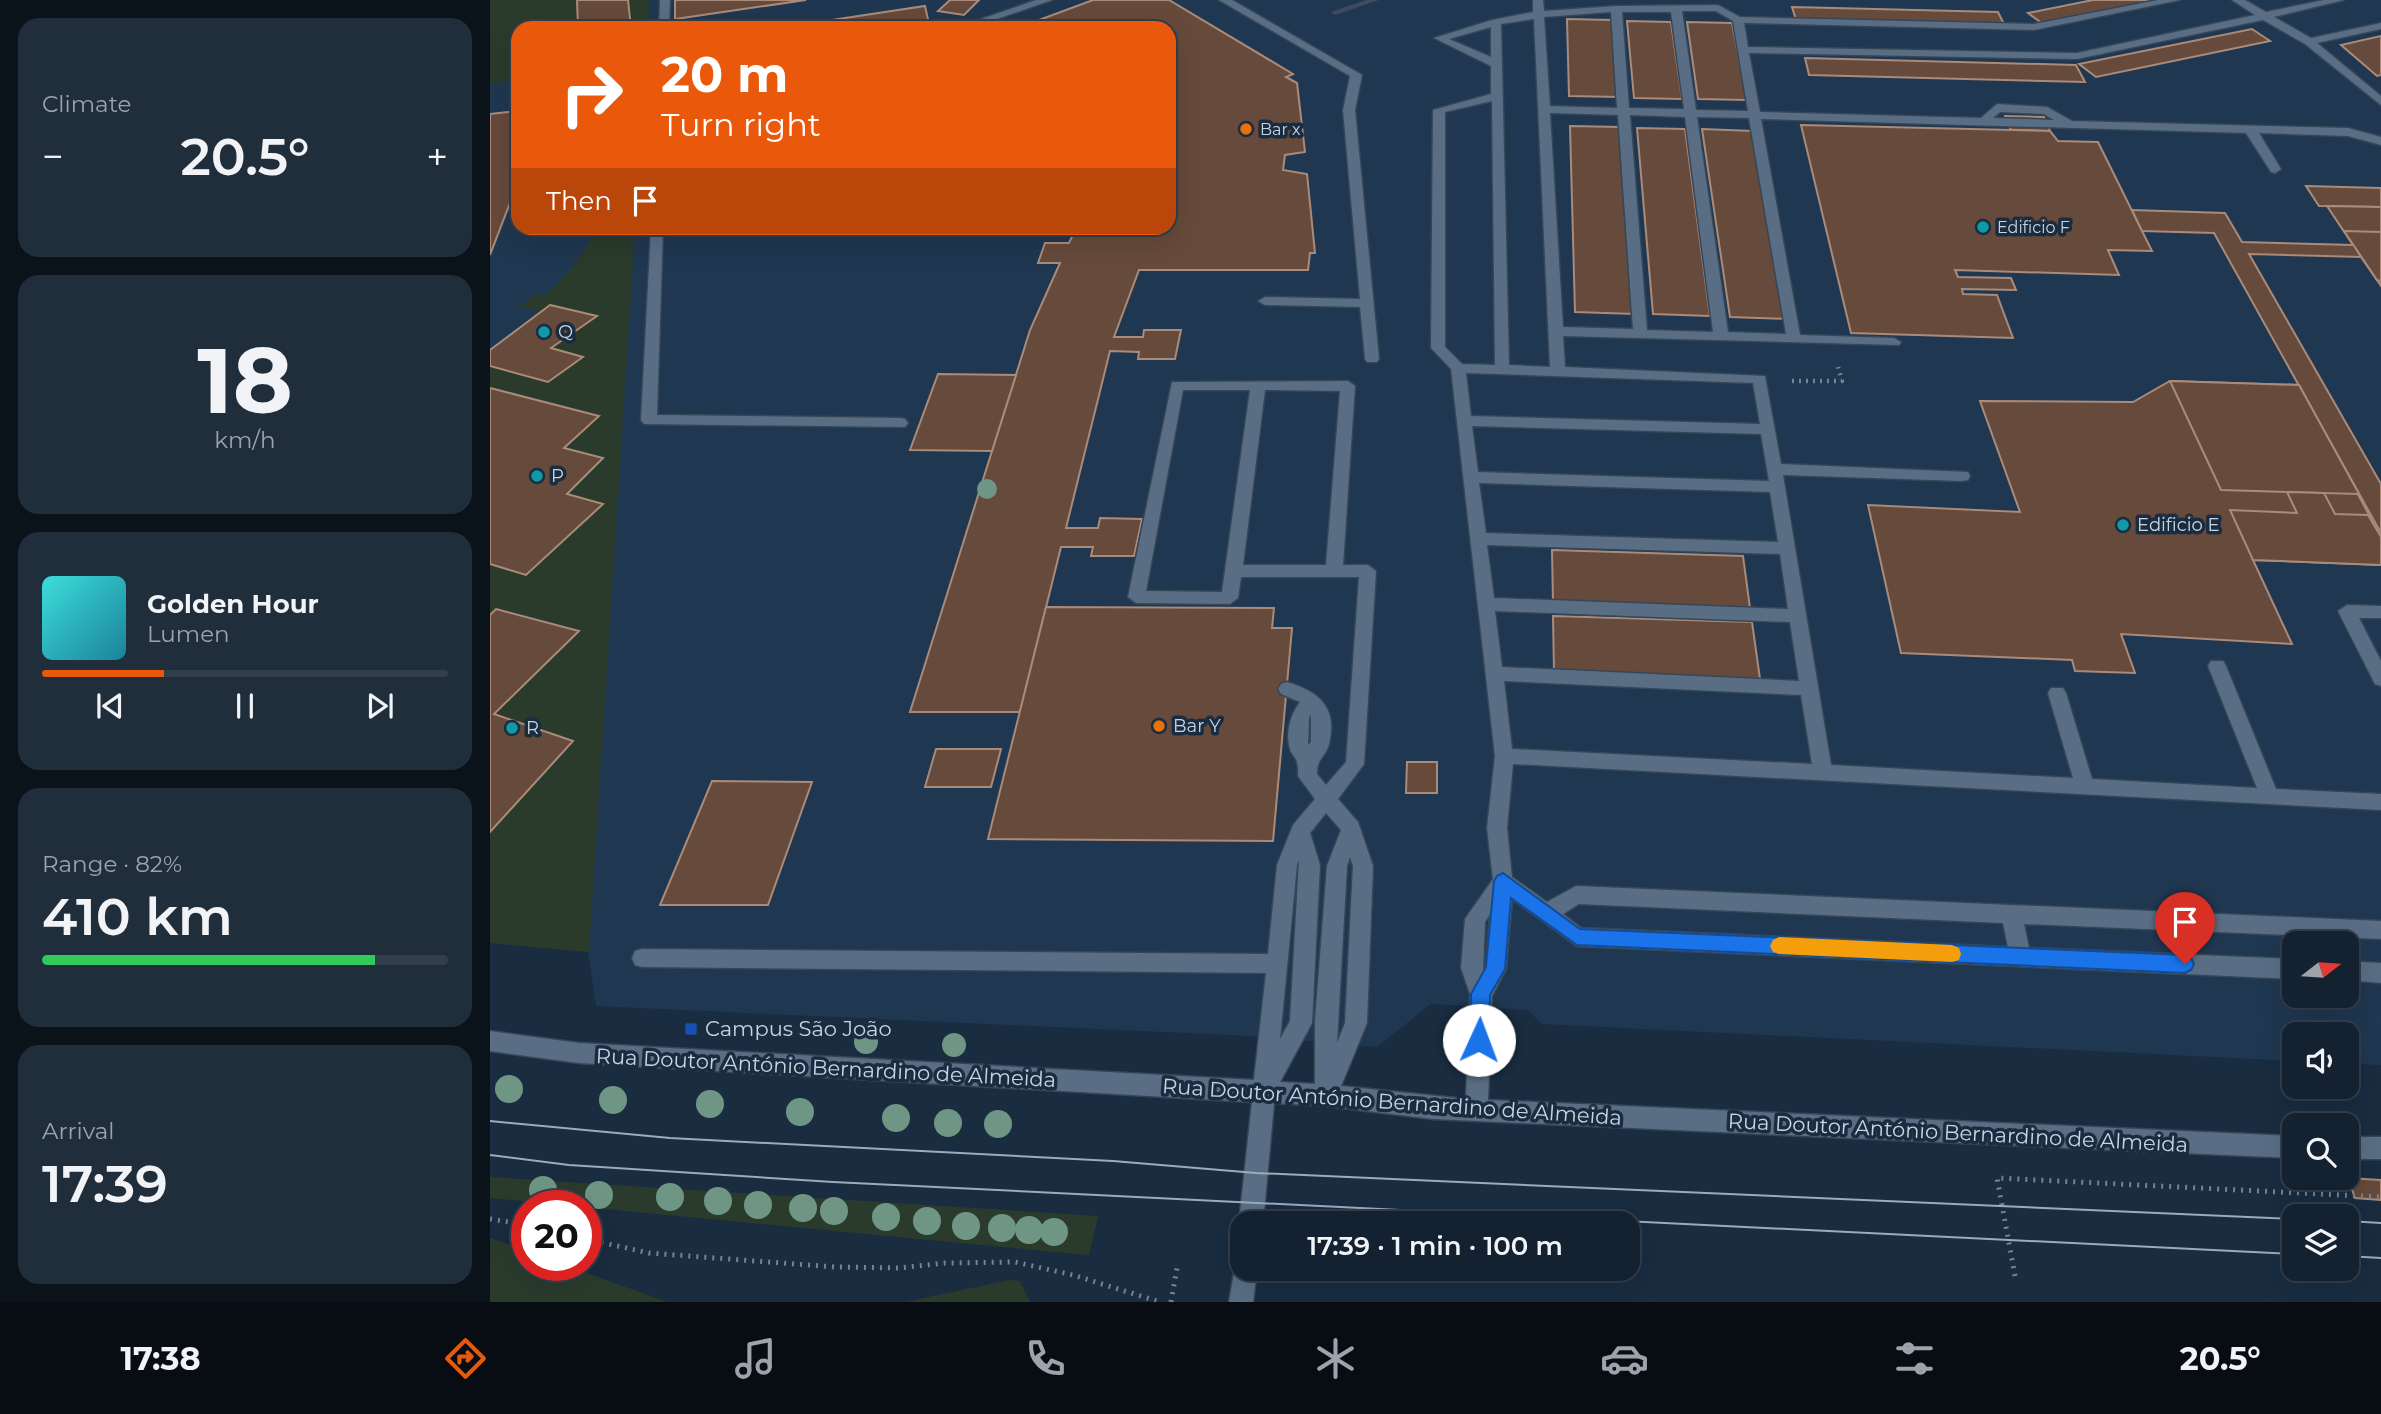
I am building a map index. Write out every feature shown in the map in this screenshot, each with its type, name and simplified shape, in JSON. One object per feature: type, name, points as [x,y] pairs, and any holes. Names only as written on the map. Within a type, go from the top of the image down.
[{"type":"street","points":[[664,21],[665,0]]},
{"type":"street","points":[[982,21],[1047,0]]},
{"type":"street","points":[[1224,0],[1356,75],[1349,110],[1372,359]]},
{"type":"street","points":[[1497,64],[1439,38],[1496,22],[1538,6],[1616,9],[1718,8],[1738,20],[1796,31],[2034,27],[2175,0]]},
{"type":"street","points":[[2237,0],[2309,42],[2381,102]]},
{"type":"street","points":[[1743,50],[2077,55],[2339,0]]},
{"type":"street","points":[[1538,6],[1558,372]]},
{"type":"street","points":[[1676,8],[1721,336]]},
{"type":"street","points":[[1616,9],[1640,334]]},
{"type":"street","points":[[1738,20],[1794,338]]},
{"type":"street","points":[[1496,22],[1502,370]]},
{"type":"street","points":[[2309,42],[2381,26]]},
{"type":"street","points":[[1796,31],[1806,51]]},
{"type":"street","points":[[1477,1110],[1481,994],[1496,969],[1503,881],[1497,828],[1504,757],[1458,368],[1438,348],[1439,110],[1498,96]]},
{"type":"street","points":[[1544,109],[2348,132],[2381,141]]},
{"type":"street","points":[[2250,129],[2275,169]]},
{"type":"street","points":[[657,235],[649,420],[900,423]]},
{"type":"street","points":[[1265,301],[1367,303]]},
{"type":"street","points":[[1556,331],[1894,342]]},
{"type":"street","points":[[1458,368],[1760,379],[1823,773]]},
{"type":"street","points":[[1258,385],[1230,598],[1136,597],[1177,385],[1258,385],[1348,386],[1334,572]]},
{"type":"street","points":[[1464,421],[1768,429]]},
{"type":"street","points":[[1774,469],[1962,476]]},
{"type":"street","points":[[1471,477],[1777,487]]},
{"type":"street","points":[[1478,539],[1787,548]]},
{"type":"street","points":[[1233,571],[1368,571],[1355,764],[1329,799],[1300,831],[1287,865],[1252,1211]]},
{"type":"street","points":[[1486,604],[1798,616]]},
{"type":"street","points":[[2381,612],[2347,611],[2381,679]]},
{"type":"street","points":[[2217,666],[2270,796]]},
{"type":"street","points":[[1494,674],[1810,688]]},
{"type":"street","points":[[1287,689],[1312,700],[1322,717],[1320,745],[1308,758],[1307,776],[1352,828],[1363,866],[1356,1023],[1326,1095]]},
{"type":"street","points":[[2057,693],[2085,786]]},
{"type":"street","points":[[1504,757],[2381,802]]},
{"type":"street","points":[[1326,1095],[1325,1021],[1337,866],[1352,828]]},
{"type":"street","points":[[1262,1093],[1301,1023],[1310,865],[1300,831]]},
{"type":"street","points":[[1503,881],[1577,937],[2282,968]]},
{"type":"street","points":[[1548,914],[1576,895],[2381,930]]},
{"type":"street","points":[[2012,914],[2020,957]]},
{"type":"street","points":[[642,958],[1278,964]]},
{"type":"street","points":[[2359,972],[2381,973]]},
{"type":"street","name":"Rua Doutor António Bernardino de Almeida","points":[[490,1041],[579,1053],[1326,1095],[1477,1110],[2282,1146]]},
{"type":"street","points":[[2359,1148],[2381,1148]]},
{"type":"street","points":[[1241,1302],[1244,1281]]},
{"type":"path","points":[[1791,394],[1788,381],[1842,381],[1841,375]]},
{"type":"path","points":[[2015,1276],[1997,1178],[2381,1197]]},
{"type":"path","points":[[490,1219],[511,1222]]},
{"type":"path","points":[[602,1242],[649,1253],[835,1268],[899,1268],[945,1263],[1016,1262],[1073,1275],[1160,1302]]},
{"type":"path","points":[[1171,1302],[1177,1268]]},
{"type":"shaded area","points":[[490,0],[2381,0],[2381,1065],[2359,1064],[2359,1022],[2282,1022],[2282,1060],[1542,1024],[1527,1010],[1431,1004],[1377,1047],[1249,1036],[596,1006],[588,952],[490,943]]},
{"type":"green space","points":[[490,0],[650,0],[649,21],[511,21],[511,82],[490,84]]},
{"type":"green space","points":[[594,235],[635,235],[589,952],[490,943],[490,366],[548,382],[582,358],[551,348],[596,316],[550,305],[541,312],[519,307],[535,294],[544,296],[560,281]]},
{"type":"green space","points":[[490,1177],[1098,1216],[1089,1255],[602,1209],[602,1190],[511,1190],[511,1200],[490,1198]]},
{"type":"green space","points":[[490,1238],[511,1245],[511,1281],[602,1281],[602,1278],[667,1302],[490,1302]]},
{"type":"green space","points":[[1009,1280],[1020,1281],[1030,1302],[905,1302]]},
{"type":"building","points":[[577,0],[628,0],[630,21],[578,21]]},
{"type":"building","points":[[675,0],[806,0],[675,19]]},
{"type":"building","points":[[950,0],[979,0],[964,15],[938,11]]},
{"type":"building","points":[[1093,0],[1169,0],[1293,74],[1286,77],[1297,83],[1305,152],[1285,155],[1283,170],[1307,174],[1315,253],[1310,253],[1308,270],[1139,270],[1114,337],[1143,337],[1144,330],[1181,330],[1175,359],[1138,359],[1139,352],[1110,351],[1066,528],[1098,528],[1100,518],[1142,519],[1134,556],[1091,556],[1093,547],[1061,547],[1020,712],[910,712],[1030,330],[1060,263],[1038,263],[1045,243],[1069,243],[1073,235],[1176,235],[1176,21],[1039,20]]},
{"type":"building","points":[[2093,0],[2163,0],[2043,24],[2028,13]]},
{"type":"building","points":[[925,6],[928,21],[825,21]]},
{"type":"building","points":[[1792,7],[1998,12],[2004,24],[1796,20]]},
{"type":"building","points":[[1567,19],[1613,20],[1619,97],[1569,96]]},
{"type":"building","points":[[1627,21],[1671,22],[1682,99],[1634,98]]},
{"type":"building","points":[[1687,22],[1732,23],[1747,100],[1698,99]]},
{"type":"building","points":[[2252,29],[2270,41],[2096,77],[2079,64]]},
{"type":"building","points":[[2381,36],[2381,75],[2377,76],[2341,45]]},
{"type":"building","points":[[1805,58],[2076,65],[2085,82],[1809,75]]},
{"type":"building","points":[[511,112],[511,200],[490,255],[490,114]]},
{"type":"building","points":[[2005,116],[2044,117],[2050,131],[2011,130]]},
{"type":"building","name":"Edificio F","points":[[1801,125],[2050,131],[2058,141],[2098,142],[2152,251],[2108,250],[2119,275],[1955,270],[1958,277],[2011,278],[2016,290],[1962,289],[1963,294],[1997,295],[2013,338],[1851,333]]},
{"type":"building","points":[[1570,126],[1621,127],[1635,314],[1575,312]]},
{"type":"building","points":[[1637,128],[1685,129],[1710,316],[1653,314]]},
{"type":"building","points":[[1702,129],[1753,131],[1790,319],[1730,317]]},
{"type":"building","points":[[2306,186],[2381,188],[2381,207],[2319,206]]},
{"type":"building","points":[[2327,206],[2381,207],[2381,286],[2361,257]]},
{"type":"building","points":[[2132,210],[2225,213],[2242,242],[2354,245],[2361,257],[2249,254],[2381,484],[2381,533],[2214,233],[2142,231]]},
{"type":"building","points":[[2344,231],[2381,232],[2381,281],[2377,280]]},
{"type":"building","name":"Q","points":[[550,305],[597,316],[551,348],[583,357],[548,382],[490,366],[490,350]]},
{"type":"building","points":[[938,374],[1016,375],[992,451],[910,450]]},
{"type":"building","name":"Edificio E","points":[[2170,381],[2299,385],[2381,537],[2381,565],[2253,560],[2292,644],[2121,634],[2135,673],[2075,671],[2072,660],[1901,653],[1868,505],[2020,512],[1980,401],[2133,402]]},
{"type":"building","points":[[2170,381],[2299,385],[2359,494],[2221,490]]},
{"type":"building","name":"P","points":[[490,388],[599,416],[564,448],[603,458],[567,494],[603,504],[526,575],[490,564]]},
{"type":"building","points":[[2287,492],[2324,493],[2335,514],[2368,515],[2381,537],[2381,565],[2253,560],[2230,510],[2297,513]]},
{"type":"building","points":[[1552,550],[1743,556],[1750,608],[1553,602]]},
{"type":"building","points":[[1046,607],[1274,608],[1272,628],[1292,628],[1273,841],[988,839]]},
{"type":"building","name":"R","points":[[496,609],[579,631],[494,714],[573,741],[490,832],[490,615]]},
{"type":"building","points":[[1553,616],[1752,622],[1760,679],[1554,672]]},
{"type":"building","points":[[936,749],[1001,749],[991,787],[925,787]]},
{"type":"building","points":[[1407,762],[1437,762],[1437,793],[1406,793]]},
{"type":"building","points":[[712,781],[812,782],[768,905],[660,905]]},
{"type":"building","points":[[2359,1179],[2381,1180],[2381,1200],[2355,1198],[2352,1190],[2359,1190]]},
{"type":"waterway","points":[[1335,12],[1375,0]]},
{"type":"tram line","points":[[490,1121],[670,1138],[1113,1161],[1256,1173],[2282,1218]]},
{"type":"tram line","points":[[490,1155],[569,1165],[833,1182],[2282,1253]]},
{"type":"tram line","points":[[2359,1222],[2381,1223]]},
{"type":"tram line","points":[[2359,1257],[2381,1258]]},
{"type":"slow traffic","points":[[1779,946],[1952,954]]},
{"type":"place","name":"Bar x","points":[[1246,129]]},
{"type":"place","name":"Edificio F","points":[[1983,227]]},
{"type":"place","name":"Q","points":[[544,332]]},
{"type":"place","name":"P","points":[[537,476]]},
{"type":"place","name":"Edificio E","points":[[2123,525]]},
{"type":"place","name":"Bar Y","points":[[1159,726]]},
{"type":"place","name":"R","points":[[512,728]]},
{"type":"place","name":"Campus São João","points":[[691,1029]]},
{"type":"route","points":[[1479,1040],[1481,994],[1496,969],[1502,922],[1503,881],[1577,937],[2185,964]]}]
